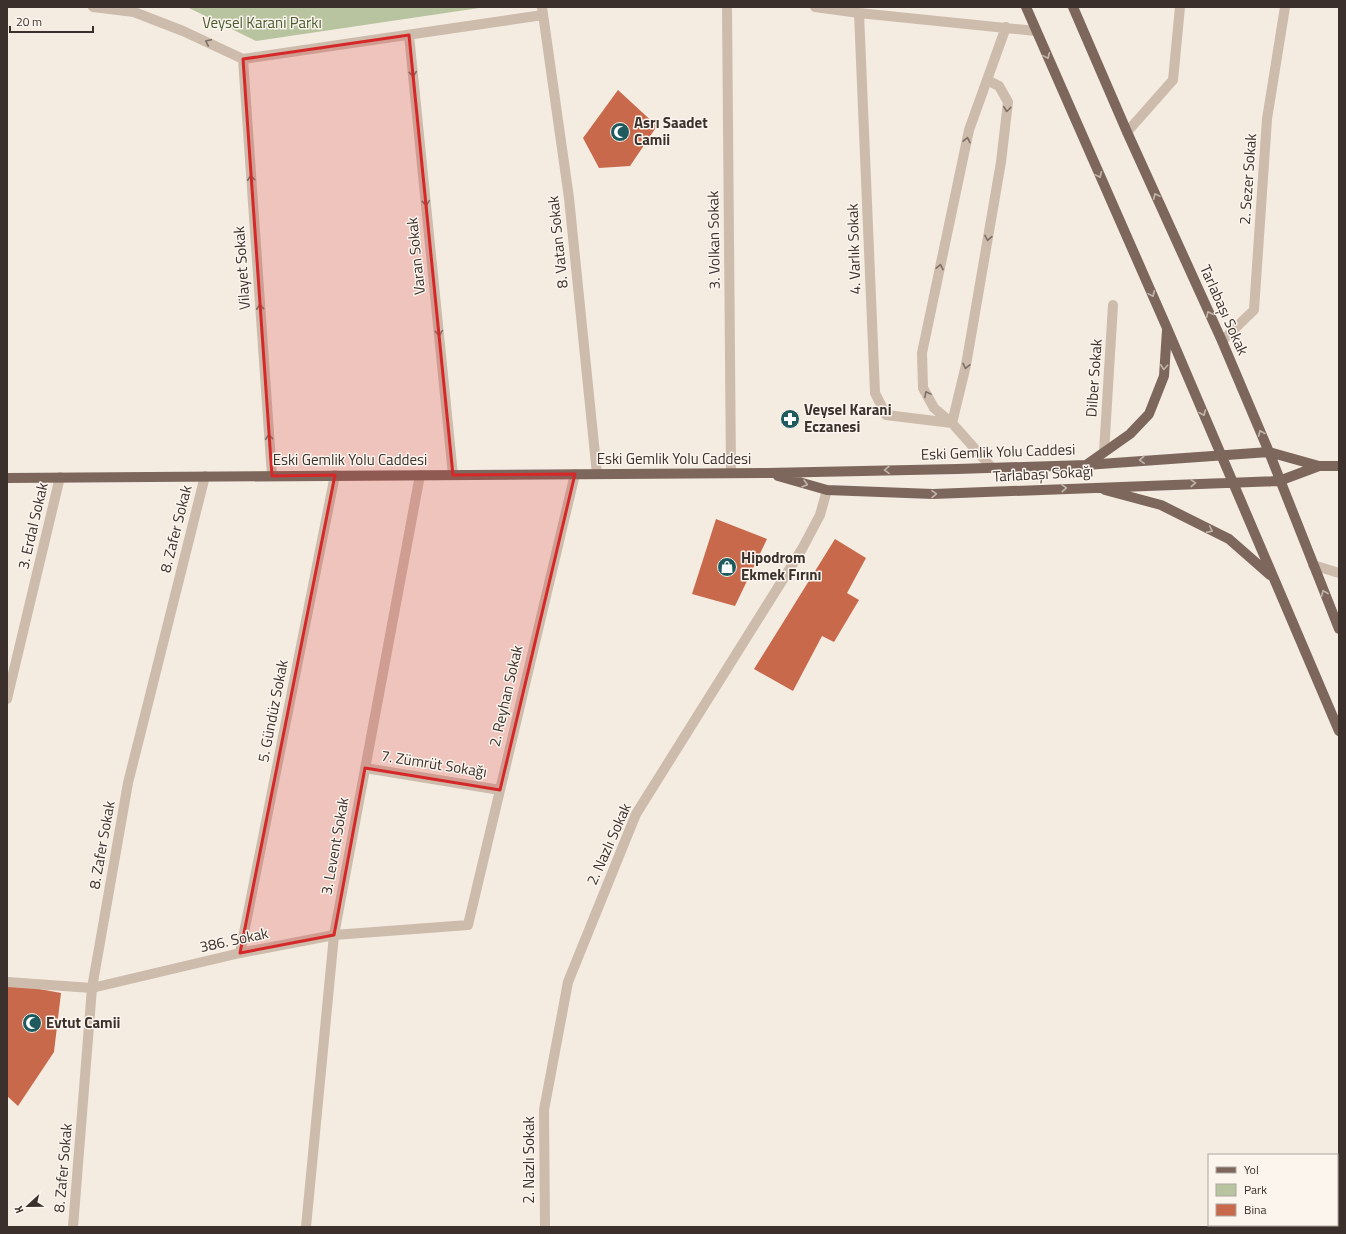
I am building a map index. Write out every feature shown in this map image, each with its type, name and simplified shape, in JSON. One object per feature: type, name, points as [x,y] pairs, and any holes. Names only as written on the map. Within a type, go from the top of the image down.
[{"type":"main road","points":[[1026,7],[1167,328],[1339,731]]},
{"type":"main road","name":"Tarlabaşı Sokak","points":[[1073,7],[1127,132],[1222,341],[1269,452],[1279,481],[1339,629]]},
{"type":"main road","points":[[1086,465],[1130,434],[1150,414],[1164,376],[1167,328]]},
{"type":"main road","name":"Eski Gemlik Yolu Caddesi","points":[[7,478],[767,473],[1086,465],[1220,454],[1269,452],[1320,466],[1339,466]]},
{"type":"main road","name":"Tarlabaşı Sokağı","points":[[767,473],[827,490],[933,494],[1231,481],[1279,481],[1320,466]]},
{"type":"main road","points":[[1096,487],[1161,506],[1229,539],[1272,577]]},
{"type":"street","points":[[93,7],[134,12],[183,31],[243,59],[409,35],[543,11]]},
{"type":"street","name":"3. Volkan Sokak","points":[[727,7],[732,473]]},
{"type":"street","points":[[815,7],[859,13],[1036,31]]},
{"type":"street","points":[[1127,132],[1173,80],[1180,7]]},
{"type":"street","name":"2. Sezer Sokak","points":[[1222,341],[1254,310],[1267,119],[1285,7]]},
{"type":"street","name":"8. Vatan Sokak","points":[[543,11],[569,198],[597,474]]},
{"type":"street","name":"4. Varlık Sokak","points":[[859,13],[875,393],[886,415],[952,423]]},
{"type":"street","points":[[992,468],[952,423],[934,408],[923,388],[922,353],[969,130],[1006,27]]},
{"type":"street","name":"Varan Sokak","points":[[409,35],[454,475]]},
{"type":"street","name":"Vilayet Sokak","points":[[243,59],[272,476]]},
{"type":"street","points":[[952,423],[966,365],[1001,162],[1008,102],[999,86],[987,80]]},
{"type":"street","name":"Dilber Sokak","points":[[1104,452],[1114,305]]},
{"type":"street","name":"2. Reyhan Sokak","points":[[468,925],[575,474]]},
{"type":"street","name":"5. Gündüz Sokak","points":[[240,953],[335,475]]},
{"type":"street","name":"3. Levent Sokak","points":[[306,1227],[334,935],[420,475]]},
{"type":"street","name":"8. Zafer Sokak","points":[[73,1227],[92,988],[128,783],[205,476]]},
{"type":"street","name":"3. Erdal Sokak","points":[[7,698],[60,477]]},
{"type":"street","name":"2. Nazlı Sokak","points":[[545,1227],[544,1110],[568,982],[636,814],[802,549],[820,515],[827,490]]},
{"type":"street","points":[[1313,565],[1339,574]]},
{"type":"street","name":"7. Zümrüt Sokağı","points":[[365,768],[500,790]]},
{"type":"street","name":"386. Sokak","points":[[7,982],[92,988],[240,953],[334,935],[468,925]]},
{"type":"highlighted area","points":[[409,35],[453,475],[575,474],[500,790],[365,768],[334,935],[240,953],[335,475],[272,476],[243,59]]},
{"type":"green space","name":"Veysel Karani Parkı","points":[[187,7],[486,7],[256,41]]},
{"type":"building","name":"Asrı Saadet Camii","points":[[618,90],[657,126],[630,166],[599,168],[583,138]]},
{"type":"building","name":"Hipodrom Ekmek Fırını","points":[[716,519],[767,539],[735,606],[692,594]]},
{"type":"building","points":[[835,539],[866,558],[847,593],[859,600],[834,642],[822,636],[793,691],[754,669]]},
{"type":"building","name":"Evtut Camii","points":[[7,983],[61,993],[54,1052],[18,1106],[7,1096]]},
{"type":"place","name":"Asrı Saadet Camii","points":[[620,132]]},
{"type":"place","name":"Veysel Karani Eczanesi","points":[[790,419]]},
{"type":"place","name":"Hipodrom Ekmek Fırını","points":[[727,567]]},
{"type":"place","name":"Evtut Camii","points":[[32,1023]]}]
